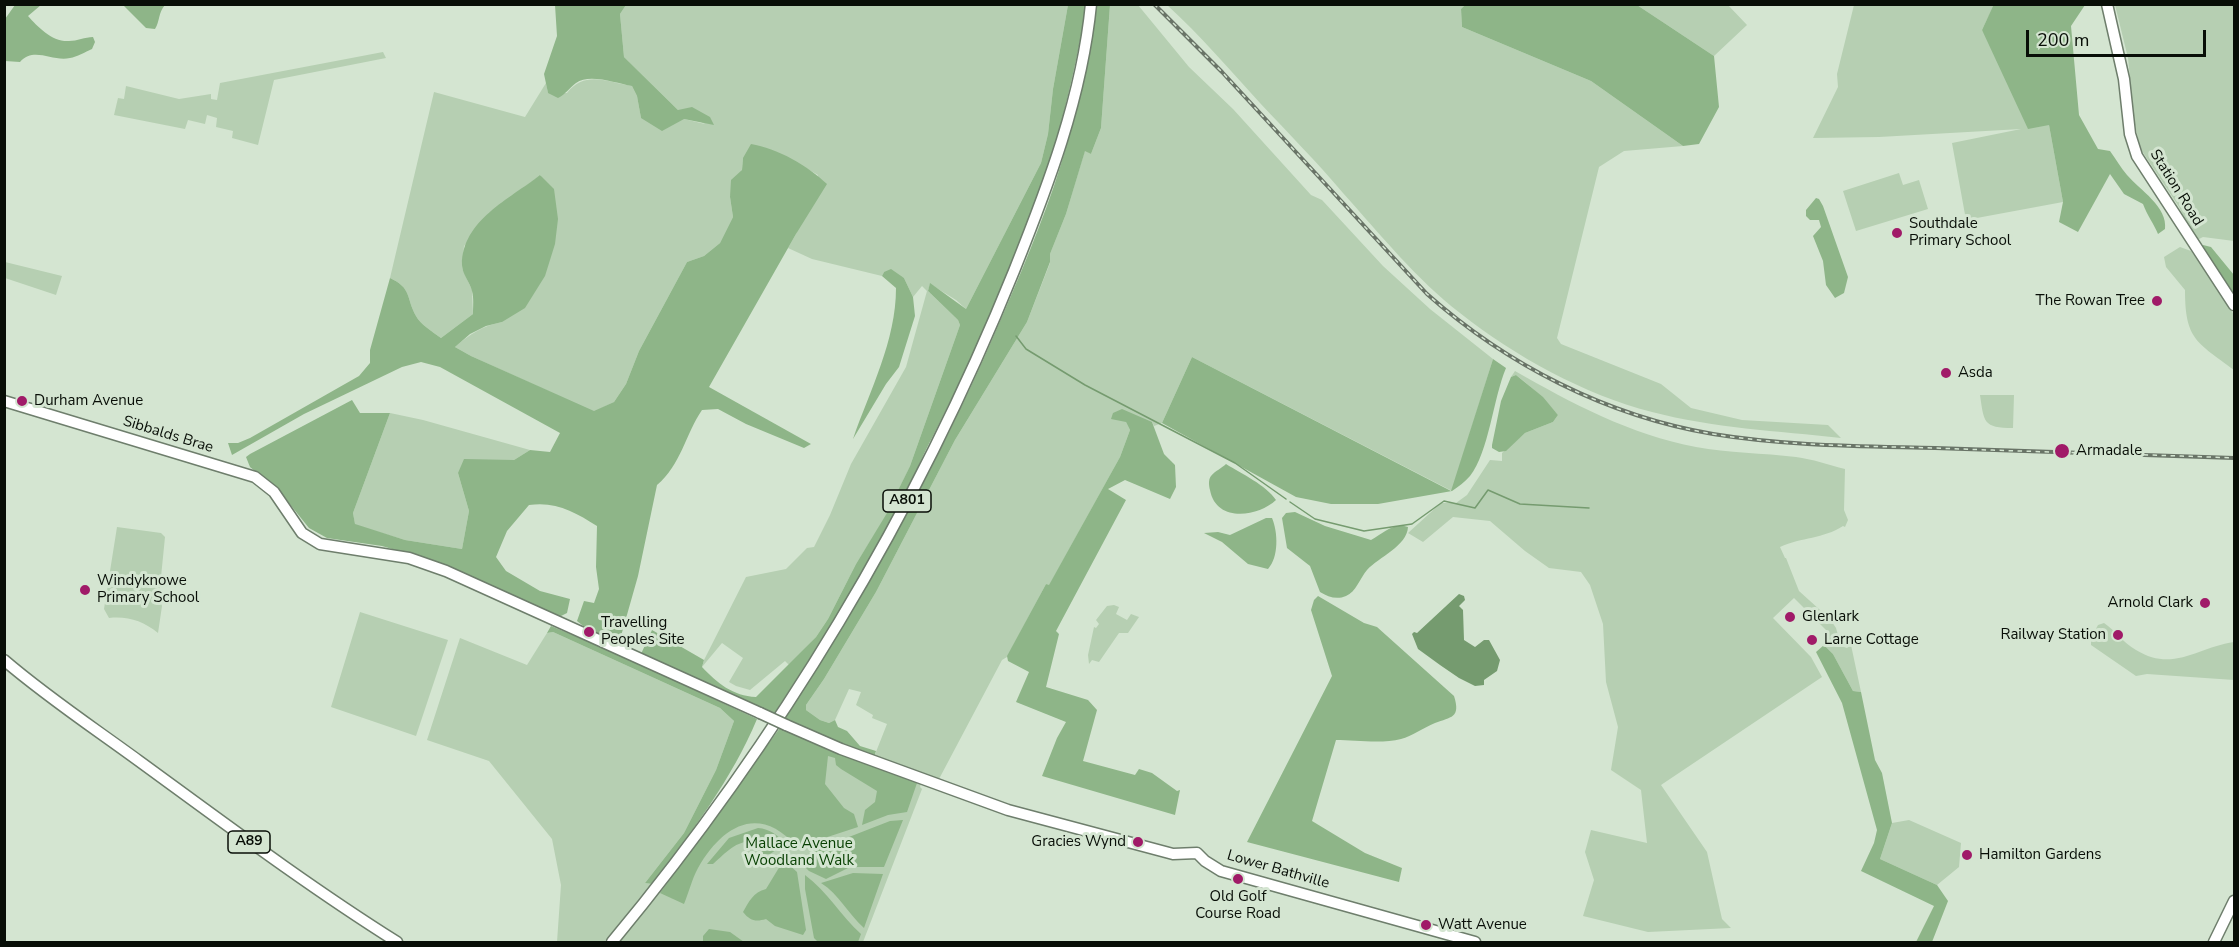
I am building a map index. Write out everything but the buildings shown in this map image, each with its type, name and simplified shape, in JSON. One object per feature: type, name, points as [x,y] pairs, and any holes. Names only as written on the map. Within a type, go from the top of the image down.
[{"type":"main road","name":"A801","points":[[612,942],[675,865],[746,767],[821,652],[906,503],[994,321],[1046,190],[1080,74],[1091,4]]},
{"type":"main road","name":"Station Road","points":[[2108,4],[2124,79],[2130,134],[2137,156],[2235,305]]},
{"type":"main road","name":"Sibbalds Brae","points":[[4,401],[255,477]]},
{"type":"main road","name":"Lower Bathville","points":[[255,477],[274,492],[302,533],[320,544],[409,558],[446,571],[841,749],[1008,810],[1173,854],[1197,853],[1221,871],[1475,942]]},
{"type":"main road","name":"A89","points":[[4,660],[39,690],[235,832],[305,882],[397,942]]},
{"type":"main road","points":[[2214,942],[2235,901]]},
{"type":"green space","points":[[626,5],[1068,5],[1053,89],[1048,134],[1041,163],[966,309],[930,284],[928,291],[958,320],[960,325],[910,466],[888,513],[856,564],[828,619],[816,637],[789,665],[785,661],[750,690],[729,682],[743,658],[722,643],[702,667],[704,660],[746,577],[786,569],[807,548],[814,547],[851,464],[906,367],[927,291],[922,286],[913,297],[904,278],[884,272],[882,276],[812,259],[788,248],[796,234],[818,175],[786,157],[743,158],[742,170],[730,197],[733,217],[720,243],[704,256],[687,262],[639,351],[626,384],[614,402],[594,412],[455,347],[477,331],[502,322],[541,175],[526,186],[464,246],[462,268],[472,290],[473,314],[441,338],[418,319],[405,290],[390,278],[434,92],[525,117],[546,83],[548,93],[567,93],[581,82],[597,79],[632,86],[637,96],[641,118],[684,119],[705,124],[678,110],[624,57],[620,14]]},
{"type":"green space","points":[[1110,5],[1138,5],[1189,67],[1233,109],[1311,195],[1322,200],[1383,266],[1430,309],[1493,359],[1452,491],[1192,357],[1162,423],[1154,426],[1152,422],[1126,422],[1130,430],[1120,457],[1049,586],[1046,584],[1007,657],[1002,660],[939,779],[874,757],[887,724],[872,718],[873,715],[856,705],[861,692],[849,689],[835,720],[829,723],[820,720],[806,710],[806,705],[876,592],[955,440],[1027,322],[1050,263],[1050,254],[1066,214],[1085,150],[1091,154],[1101,128]]},
{"type":"green space","points":[[1167,5],[1465,5],[1461,9],[1462,27],[1591,81],[1683,146],[1624,151],[1599,167],[1557,338],[1561,344],[1661,384],[1691,408],[1742,420],[1828,425],[1841,438],[1722,425],[1652,412],[1601,395],[1527,359],[1460,313],[1413,271],[1215,53]]},
{"type":"green space","points":[[1637,5],[1728,5],[1747,25],[1714,56]]},
{"type":"green space","points":[[1854,5],[1994,5],[1982,30],[2049,125],[2063,202],[1966,220],[1952,143],[2021,129],[1879,137],[1813,138],[1838,87],[1837,74]]},
{"type":"green space","points":[[2115,5],[2234,5],[2234,241],[2203,237],[2195,239],[2179,207],[2140,148],[2134,120],[2128,58]]},
{"type":"green space","points":[[383,52],[386,58],[274,80],[258,145],[232,138],[233,131],[216,127],[217,118],[207,115],[205,124],[188,120],[185,129],[114,115],[118,98],[124,99],[126,86],[179,99],[211,94],[211,99],[217,100],[220,83]]},
{"type":"green space","points":[[1899,173],[1903,185],[1919,180],[1928,209],[1856,231],[1843,191]]},
{"type":"green space","points":[[2180,247],[2191,251],[2217,285],[2234,315],[2234,370],[2202,346],[2191,330],[2187,320],[2185,290],[2166,267],[2164,257]]},
{"type":"green space","points":[[5,262],[62,276],[56,295],[5,278]]},
{"type":"green space","points":[[1515,371],[1558,395],[1648,435],[1696,447],[1802,458],[1845,469],[1844,510],[1848,520],[1845,527],[1780,547],[1799,591],[1830,619],[1836,628],[1841,646],[1847,648],[1851,645],[1861,692],[1853,691],[1833,654],[1824,645],[1826,630],[1794,598],[1773,618],[1811,657],[1822,677],[1661,785],[1707,852],[1722,919],[1731,928],[1648,932],[1583,916],[1594,880],[1585,852],[1591,830],[1647,843],[1641,790],[1611,770],[1618,727],[1606,682],[1603,624],[1590,585],[1581,572],[1549,568],[1490,521],[1453,517],[1423,542],[1408,533],[1441,503],[1456,503],[1467,495],[1490,460],[1502,461],[1502,453],[1525,433],[1553,422],[1558,415],[1516,375],[1511,377]]},
{"type":"green space","points":[[1980,395],[2014,395],[2013,428],[1996,427],[1987,422]]},
{"type":"green space","points":[[390,413],[530,450],[514,460],[458,473],[469,511],[462,549],[405,540],[355,525],[353,513]]},
{"type":"green space","points":[[117,527],[161,533],[165,537],[159,597],[162,606],[158,633],[135,620],[109,618],[104,609]]},
{"type":"green space","points":[[1107,606],[1119,607],[1116,614],[1127,620],[1131,614],[1139,617],[1128,633],[1119,633],[1099,662],[1092,660],[1089,664],[1088,655],[1094,627],[1096,628],[1099,624],[1096,620]]},
{"type":"green space","points":[[360,612],[448,640],[416,736],[331,707]]},
{"type":"green space","points":[[2104,623],[2131,647],[2149,656],[2162,659],[2174,659],[2234,642],[2234,680],[2147,674],[2136,676],[2091,645],[2091,638],[2098,625]]},
{"type":"green space","points":[[553,632],[720,708],[734,721],[716,770],[684,833],[645,883],[652,884],[604,942],[557,942],[561,885],[552,839],[489,761],[427,740],[460,638],[527,665],[547,633]]},
{"type":"green space","name":"Mallace Avenue Woodland Walk","points":[[780,728],[923,778],[920,787],[922,789],[863,942],[620,942]]},
{"type":"green space","points":[[1909,820],[1961,843],[1959,867],[1937,885],[1880,859],[1892,823]]},
{"type":"shaded area","points":[[1994,4],[2085,5],[2071,26],[2079,115],[2098,149],[2110,151],[2127,175],[2158,206],[2165,221],[2165,229],[2158,234],[2143,204],[2124,194],[2110,174],[2078,232],[2059,222],[2063,202],[2049,125],[2028,129],[1982,30]]},
{"type":"shaded area","points":[[15,5],[41,5],[28,16],[41,29],[63,41],[93,37],[95,42],[92,49],[78,56],[63,59],[31,55],[20,62],[5,61],[5,19]]},
{"type":"shaded area","points":[[123,5],[165,5],[155,29],[146,28]]},
{"type":"shaded area","points":[[555,5],[626,5],[620,14],[624,57],[678,110],[692,107],[710,117],[714,125],[684,119],[662,131],[641,118],[637,96],[632,86],[611,81],[581,80],[558,98],[548,93],[544,74],[557,36]]},
{"type":"shaded area","points":[[1068,5],[1087,5],[1074,71],[1057,137],[1021,246],[965,373],[903,499],[807,664],[774,714],[641,654],[652,630],[704,660],[702,667],[726,688],[756,697],[816,637],[828,619],[856,564],[887,513],[910,466],[960,325],[958,320],[928,291],[930,283],[966,309],[1041,163],[1048,134],[1053,89]]},
{"type":"shaded area","points":[[1097,5],[1110,5],[1101,128],[1091,154],[1085,151],[1066,214],[1050,254],[1050,262],[1027,322],[955,440],[876,592],[806,705],[806,710],[820,720],[829,723],[835,720],[838,727],[847,731],[860,746],[876,751],[874,757],[784,719],[839,632],[891,543],[984,358],[1030,251],[1061,164],[1079,96]]},
{"type":"shaded area","points":[[1465,5],[1637,5],[1714,56],[1719,107],[1699,144],[1683,146],[1591,81],[1462,27],[1461,9]]},
{"type":"shaded area","points":[[751,144],[771,149],[792,159],[827,184],[709,387],[811,444],[804,448],[746,424],[718,409],[702,410],[672,468],[657,485],[638,576],[619,643],[587,629],[577,621],[584,601],[594,603],[599,589],[596,567],[597,526],[573,512],[557,506],[529,505],[507,531],[496,557],[506,571],[540,591],[570,599],[567,613],[559,617],[443,564],[382,546],[327,538],[309,528],[280,492],[250,467],[246,457],[250,454],[352,400],[360,413],[390,413],[353,513],[355,524],[405,540],[462,549],[469,511],[458,473],[464,459],[514,460],[530,450],[550,452],[560,433],[440,367],[421,362],[402,367],[304,414],[232,455],[228,443],[238,443],[250,438],[359,376],[370,363],[370,350],[390,278],[402,286],[408,294],[418,319],[441,338],[473,314],[473,294],[462,265],[464,249],[470,235],[490,212],[540,175],[554,189],[558,219],[555,244],[545,276],[525,308],[502,322],[486,326],[470,334],[455,347],[594,411],[614,402],[626,384],[639,351],[687,262],[704,256],[720,243],[733,217],[730,197],[731,180],[742,170],[743,158]]},
{"type":"shaded area","points":[[1816,198],[1823,206],[1848,277],[1844,293],[1835,298],[1826,285],[1823,261],[1813,236],[1821,227],[1819,220],[1810,220],[1806,216],[1806,210]]},
{"type":"shaded area","points":[[2202,246],[2211,247],[2234,275],[2234,299]]},
{"type":"shaded area","points":[[891,269],[904,278],[913,297],[915,316],[899,367],[886,384],[853,439],[881,365],[892,327],[896,288],[882,276],[884,272]]},
{"type":"shaded area","points":[[1192,357],[1451,491],[1493,359],[1506,368],[1482,453],[1470,476],[1452,491],[1378,504],[1331,504],[1296,497],[1162,423]]},
{"type":"shaded area","points":[[1516,375],[1543,397],[1558,415],[1553,422],[1525,433],[1506,451],[1499,452],[1492,448],[1492,445],[1501,401],[1511,377]]},
{"type":"shaded area","points":[[1122,409],[1152,422],[1164,454],[1175,465],[1176,487],[1170,499],[1125,480],[1108,489],[1126,500],[1056,631],[1059,634],[1046,687],[1088,700],[1097,710],[1083,761],[1135,775],[1139,769],[1152,773],[1177,791],[1180,790],[1175,815],[1042,776],[1066,722],[1016,702],[1029,672],[1008,661],[1007,656],[1120,457],[1130,430],[1126,422],[1111,419],[1113,413]]},
{"type":"shaded area","points":[[1226,464],[1260,485],[1276,500],[1268,506],[1249,513],[1238,514],[1220,508],[1214,501],[1209,481],[1213,474]]},
{"type":"shaded area","points":[[1295,512],[1325,526],[1371,540],[1393,527],[1408,527],[1398,546],[1367,570],[1353,591],[1339,598],[1320,592],[1310,566],[1287,548],[1282,518],[1286,513]]},
{"type":"shaded area","points":[[1266,518],[1272,518],[1276,537],[1276,551],[1268,569],[1248,564],[1222,542],[1204,533],[1218,532],[1230,535]]},
{"type":"shaded area","points":[[1459,594],[1464,596],[1465,600],[1459,606],[1463,610],[1464,640],[1475,647],[1484,640],[1489,640],[1500,660],[1497,671],[1484,680],[1484,685],[1475,686],[1440,665],[1418,649],[1412,634],[1417,633]]},
{"type":"shaded area","points":[[1318,596],[1364,623],[1377,627],[1454,696],[1456,703],[1453,716],[1405,738],[1386,741],[1336,740],[1312,821],[1365,853],[1402,868],[1399,882],[1247,842],[1332,676],[1311,610]]},
{"type":"shaded area","points":[[551,626],[611,651],[757,719],[723,784],[652,884],[645,883],[684,833],[716,770],[734,721],[720,708],[553,632],[547,633]]},
{"type":"shaded area","points":[[1824,645],[1833,654],[1853,691],[1861,692],[1875,760],[1882,773],[1892,823],[1880,859],[1937,885],[1948,901],[1932,942],[1916,942],[1934,906],[1861,871],[1874,843],[1877,830],[1842,703],[1816,652]]},
{"type":"shaded area","points":[[780,728],[828,750],[914,779],[917,783],[907,812],[888,815],[862,825],[865,810],[875,802],[877,791],[841,769],[836,765],[835,758],[828,756],[825,784],[844,808],[854,814],[858,827],[797,847],[783,834],[769,826],[755,823],[742,825],[730,831],[708,853],[696,872],[684,904],[660,893]]},
{"type":"shaded area","points":[[903,820],[884,867],[850,867],[826,879],[809,871],[803,865],[804,857],[813,851],[890,821]]},
{"type":"shaded area","points":[[758,828],[773,833],[785,844],[770,854],[763,854],[754,841],[747,841],[732,848],[713,864],[707,864],[729,838]]},
{"type":"shaded area","points":[[786,862],[797,872],[806,930],[803,935],[775,926],[766,919],[753,920],[743,912],[758,892],[766,889],[780,866]]},
{"type":"shaded area","points":[[853,873],[883,874],[864,928],[821,883]]},
{"type":"shaded area","points":[[805,875],[820,888],[861,934],[858,942],[818,942],[814,938],[805,889]]},
{"type":"shaded area","points":[[709,929],[730,932],[744,942],[703,942],[703,936]]},
{"type":"waterway","points":[[1016,336],[1026,349],[1085,385],[1235,463],[1286,499]]},
{"type":"waterway","points":[[1290,502],[1315,519],[1364,531],[1412,524],[1444,501],[1475,508],[1488,490],[1520,504],[1589,508]]},
{"type":"railway","points":[[1154,4],[1222,72],[1427,294],[1458,320],[1525,365],[1597,401],[1674,426],[1768,441],[1851,446],[2234,458]]},
{"type":"place","name":"Southdale Primary School","points":[[1897,233]]},
{"type":"place","name":"The Rowan Tree","points":[[2157,301]]},
{"type":"place","name":"Asda","points":[[1946,373]]},
{"type":"place","name":"Durham Avenue","points":[[22,401]]},
{"type":"place","name":"Armadale","points":[[2062,451]]},
{"type":"place","name":"Windyknowe Primary School","points":[[85,590]]},
{"type":"place","name":"Arnold Clark","points":[[2205,603]]},
{"type":"place","name":"Glenlark","points":[[1790,617]]},
{"type":"place","name":"Travelling Peoples Site","points":[[589,632]]},
{"type":"place","name":"Railway Station","points":[[2118,635]]},
{"type":"place","name":"Larne Cottage","points":[[1812,640]]},
{"type":"place","name":"Gracies Wynd","points":[[1138,842]]},
{"type":"place","name":"Hamilton Gardens","points":[[1967,855]]},
{"type":"place","name":"Old Golf Course Road","points":[[1238,879]]},
{"type":"place","name":"Watt Avenue","points":[[1426,925]]}]
